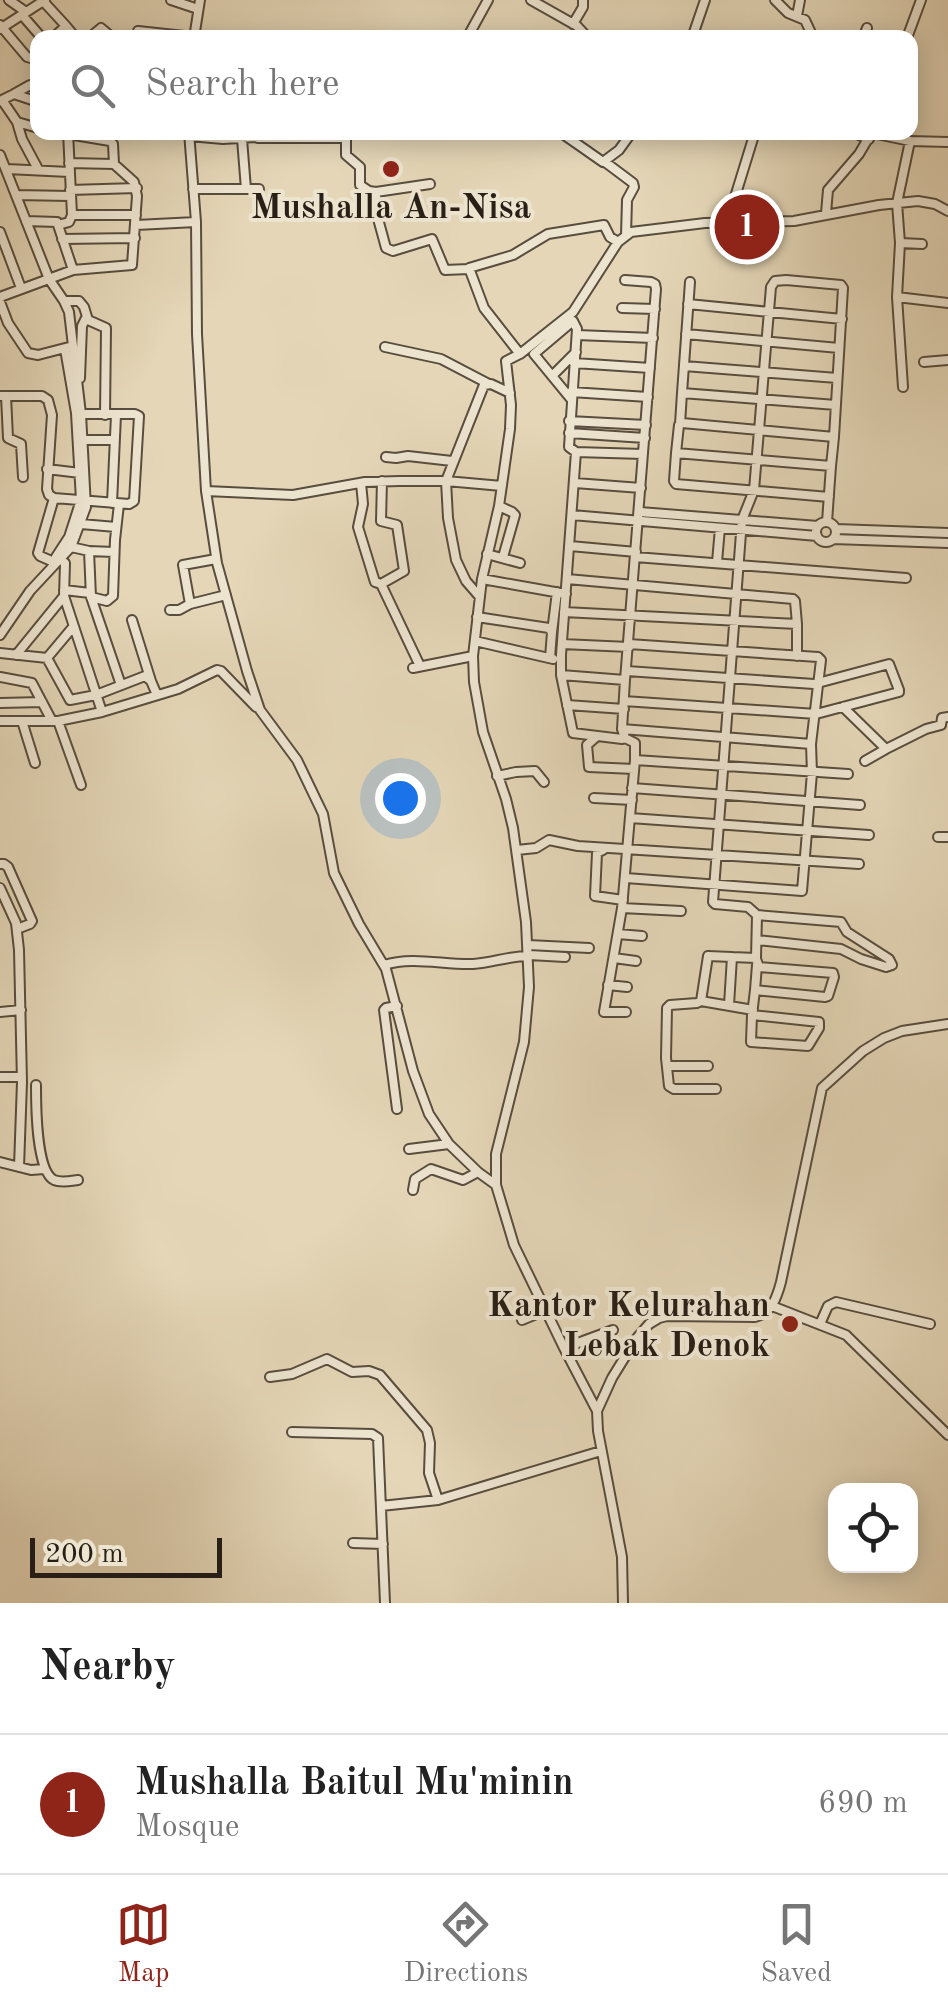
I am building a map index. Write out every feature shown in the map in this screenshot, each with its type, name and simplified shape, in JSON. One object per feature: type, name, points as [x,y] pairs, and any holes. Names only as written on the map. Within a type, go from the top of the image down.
[{"type":"street","points":[[9,0],[36,30]]},
{"type":"street","points":[[171,0],[199,4],[195,30]]},
{"type":"street","points":[[471,30],[488,0]]},
{"type":"street","points":[[531,0],[579,30]]},
{"type":"street","points":[[573,24],[583,8],[583,0]]},
{"type":"street","points":[[695,30],[705,0]]},
{"type":"street","points":[[775,0],[788,13],[805,20],[809,30]]},
{"type":"street","points":[[797,16],[800,0]]},
{"type":"street","points":[[910,30],[920,0]]},
{"type":"street","points":[[30,58],[1,27],[44,1],[69,30]]},
{"type":"street","points":[[62,30],[66,26]]},
{"type":"street","points":[[30,85],[1,100],[17,122],[38,169]]},
{"type":"street","points":[[14,94],[30,100]]},
{"type":"street","points":[[17,122],[30,126]]},
{"type":"street","points":[[58,226],[69,222],[72,215],[68,140]]},
{"type":"street","points":[[68,347],[38,355],[28,352],[8,323],[0,299],[73,270],[132,266],[137,188],[114,164],[111,141],[105,140]]},
{"type":"street","points":[[189,140],[196,222],[206,491],[216,559],[260,710]]},
{"type":"street","points":[[242,140],[246,189]]},
{"type":"street","points":[[346,140],[346,155],[360,167],[360,185],[368,191],[430,184]]},
{"type":"street","points":[[570,140],[634,185],[627,200],[622,238],[573,312],[506,362],[511,418],[499,506],[482,579],[473,656],[482,732],[506,799],[517,850],[528,952],[526,1028],[496,1154],[496,1185],[514,1245],[598,1411],[601,1451],[622,1557],[624,1603]]},
{"type":"street","points":[[605,162],[626,140]]},
{"type":"street","points":[[733,222],[735,197],[752,140]]},
{"type":"street","points":[[826,213],[828,190],[867,140]]},
{"type":"street","points":[[904,140],[948,142]]},
{"type":"street","points":[[903,387],[897,296],[897,204],[910,141]]},
{"type":"street","points":[[0,155],[49,279],[68,312],[84,501],[70,547],[30,591],[0,634]]},
{"type":"street","points":[[7,169],[114,164]]},
{"type":"street","points":[[0,188],[11,184]]},
{"type":"street","points":[[16,195],[137,188]]},
{"type":"street","points":[[193,189],[259,189]]},
{"type":"street","points":[[376,192],[388,250],[430,238],[445,270],[468,269],[513,255],[540,237],[604,225],[610,236],[622,238],[639,230],[783,222],[897,204],[929,202],[948,211]]},
{"type":"street","points":[[72,215],[196,222]]},
{"type":"street","points":[[26,221],[55,220],[73,270]]},
{"type":"street","points":[[1,238],[22,288]]},
{"type":"street","points":[[62,239],[134,238]]},
{"type":"street","points":[[900,243],[922,244]]},
{"type":"street","points":[[0,271],[12,266]]},
{"type":"street","points":[[468,269],[484,308],[520,354]]},
{"type":"street","points":[[625,280],[655,284],[624,705],[624,733],[635,743],[632,800],[626,878],[604,1012],[626,1012]]},
{"type":"street","points":[[690,282],[676,484],[828,497]]},
{"type":"street","points":[[758,940],[841,949],[886,967],[892,965],[889,959],[845,930],[841,922],[757,915],[748,907],[713,902],[742,520],[754,490],[770,287],[776,282],[843,288],[832,466],[820,528],[823,541],[948,543]]},
{"type":"street","points":[[897,296],[948,303]]},
{"type":"street","points":[[64,301],[79,301],[86,318],[82,326],[78,413]]},
{"type":"street","points":[[688,304],[842,320]]},
{"type":"street","points":[[622,308],[654,309]]},
{"type":"street","points":[[86,318],[107,329],[105,414]]},
{"type":"street","points":[[643,454],[576,452],[569,447],[569,420],[571,395],[574,363],[576,352],[577,335],[574,320],[534,354],[571,395],[648,397]]},
{"type":"street","points":[[686,334],[839,348]]},
{"type":"street","points":[[577,335],[653,338]]},
{"type":"street","points":[[68,347],[78,384]]},
{"type":"street","points":[[385,347],[442,359],[510,393]]},
{"type":"street","points":[[552,376],[576,352]]},
{"type":"street","points":[[924,362],[948,360]]},
{"type":"street","points":[[574,363],[650,368]]},
{"type":"street","points":[[684,366],[838,378]]},
{"type":"street","points":[[480,596],[466,581],[456,560],[446,481],[478,396],[487,383]]},
{"type":"street","points":[[682,393],[836,405]]},
{"type":"street","points":[[23,477],[21,444],[8,438],[3,396],[45,397],[52,415],[47,492],[54,498],[130,504],[134,501],[139,419],[136,414],[52,415]]},
{"type":"street","points":[[64,593],[107,601],[112,598],[116,415]]},
{"type":"street","points":[[569,420],[646,425]]},
{"type":"street","points":[[680,424],[834,437]]},
{"type":"street","points":[[569,434],[645,438]]},
{"type":"street","points":[[81,446],[114,440]]},
{"type":"street","points":[[57,561],[84,501],[81,446]]},
{"type":"street","points":[[550,658],[552,632],[567,580],[576,452]]},
{"type":"street","points":[[676,453],[832,466]]},
{"type":"street","points":[[386,458],[452,460]]},
{"type":"street","points":[[47,469],[80,473]]},
{"type":"street","points":[[206,491],[293,495],[382,482],[446,481],[502,486]]},
{"type":"street","points":[[381,584],[404,571],[397,525],[380,520],[382,482]]},
{"type":"street","points":[[361,483],[359,532],[375,581],[381,584],[416,667],[473,656]]},
{"type":"street","points":[[575,483],[641,488]]},
{"type":"street","points":[[54,498],[38,553],[65,562],[64,593],[102,712]]},
{"type":"street","points":[[499,506],[514,516],[503,557]]},
{"type":"street","points":[[572,515],[742,520],[820,528]]},
{"type":"street","points":[[639,517],[741,530],[820,528],[832,524],[836,529],[948,533]]},
{"type":"street","points":[[80,524],[116,527]]},
{"type":"street","points":[[717,562],[720,528]]},
{"type":"street","points":[[833,539],[836,529]]},
{"type":"street","points":[[570,546],[906,578]]},
{"type":"street","points":[[70,547],[114,552]]},
{"type":"street","points":[[90,552],[90,595],[121,685]]},
{"type":"street","points":[[487,554],[520,563]]},
{"type":"street","points":[[190,604],[184,565],[216,559]]},
{"type":"street","points":[[482,579],[561,593]]},
{"type":"street","points":[[567,580],[792,598],[797,624],[796,656]]},
{"type":"street","points":[[16,654],[64,593]]},
{"type":"street","points":[[561,593],[561,675],[573,734],[726,736],[811,744]]},
{"type":"street","points":[[170,610],[226,595]]},
{"type":"street","points":[[564,612],[797,624]]},
{"type":"street","points":[[478,617],[549,628],[552,632]]},
{"type":"street","points":[[132,620],[157,695]]},
{"type":"street","points":[[47,658],[73,627]]},
{"type":"street","points":[[475,641],[561,660]]},
{"type":"street","points":[[562,644],[732,650],[820,658],[803,890],[626,878]]},
{"type":"street","points":[[0,653],[47,658]]},
{"type":"street","points":[[47,658],[68,699],[96,695],[144,676],[152,681]]},
{"type":"street","points":[[561,675],[820,684],[890,664],[899,692],[816,714],[728,707],[567,704]]},
{"type":"street","points":[[0,722],[55,721],[102,712],[218,670],[260,710],[305,775],[323,814],[339,884],[384,965],[424,1103],[448,1144],[496,1185]]},
{"type":"street","points":[[0,677],[32,682],[55,721],[81,784]]},
{"type":"street","points":[[0,702],[42,702]]},
{"type":"street","points":[[843,707],[886,749]]},
{"type":"street","points":[[865,762],[941,725],[942,718],[948,717]]},
{"type":"street","points":[[22,721],[35,763]]},
{"type":"street","points":[[596,737],[587,746],[590,766],[723,766],[848,774]]},
{"type":"street","points":[[498,776],[535,772],[544,782]]},
{"type":"street","points":[[632,788],[860,805]]},
{"type":"street","points":[[594,798],[632,800]]},
{"type":"street","points":[[630,818],[869,835]]},
{"type":"street","points":[[517,850],[536,848],[549,840],[628,850]]},
{"type":"street","points":[[681,911],[622,904],[594,896],[597,853],[628,850],[859,864]]},
{"type":"street","points":[[0,864],[8,867],[32,920],[17,929]]},
{"type":"street","points":[[0,888],[17,929],[22,1077],[19,1168]]},
{"type":"street","points":[[716,1089],[669,1086],[667,1006],[701,1001],[753,1013],[819,1022],[820,1028],[808,1046],[751,1042],[753,1013],[755,990],[756,962],[758,940],[757,915]]},
{"type":"street","points":[[841,949],[845,930]]},
{"type":"street","points":[[618,934],[642,936]]},
{"type":"street","points":[[384,965],[399,961],[478,964],[528,952],[589,948]]},
{"type":"street","points":[[528,952],[565,957]]},
{"type":"street","points":[[701,1001],[707,958],[711,955],[756,962]]},
{"type":"street","points":[[728,1006],[732,957]]},
{"type":"street","points":[[614,958],[636,961]]},
{"type":"street","points":[[755,990],[825,997],[834,976],[758,967],[756,962]]},
{"type":"street","points":[[608,986],[628,987]]},
{"type":"street","points":[[397,1006],[384,1010],[397,1108]]},
{"type":"street","points":[[0,1012],[21,1010]]},
{"type":"street","points":[[598,1411],[628,1349],[655,1321],[668,1316],[755,1317],[766,1313],[778,1296],[822,1088],[874,1043],[902,1031],[948,1024]]},
{"type":"street","points":[[666,1066],[708,1066]]},
{"type":"street","points":[[0,1078],[22,1077]]},
{"type":"street","points":[[36,1085],[44,1169],[57,1181],[78,1180]]},
{"type":"street","points":[[409,1148],[448,1144]]},
{"type":"street","points":[[0,1162],[36,1171],[44,1169]]},
{"type":"street","points":[[412,1190],[414,1179],[431,1169],[463,1180],[478,1172]]},
{"type":"street","points":[[820,1324],[828,1306],[836,1302],[930,1324]]},
{"type":"street","points":[[772,1306],[846,1335],[948,1435]]},
{"type":"street","points":[[522,1320],[546,1310]]},
{"type":"street","points":[[564,1348],[613,1330]]},
{"type":"street","points":[[270,1377],[292,1374],[327,1359],[352,1372],[372,1371],[380,1375],[427,1430],[429,1472],[438,1500]]},
{"type":"street","points":[[292,1432],[377,1436],[385,1603]]},
{"type":"street","points":[[382,1506],[438,1500],[601,1451]]},
{"type":"street","points":[[353,1543],[383,1544]]},
{"type":"place","name":"Mushalla An-Nisa","points":[[391,169]]},
{"type":"place","name":"Mushalla Baitul Mu'minin","points":[[747,227]]},
{"type":"place","name":"Kantor Kelurahan Lebak Denok","points":[[790,1324]]}]
